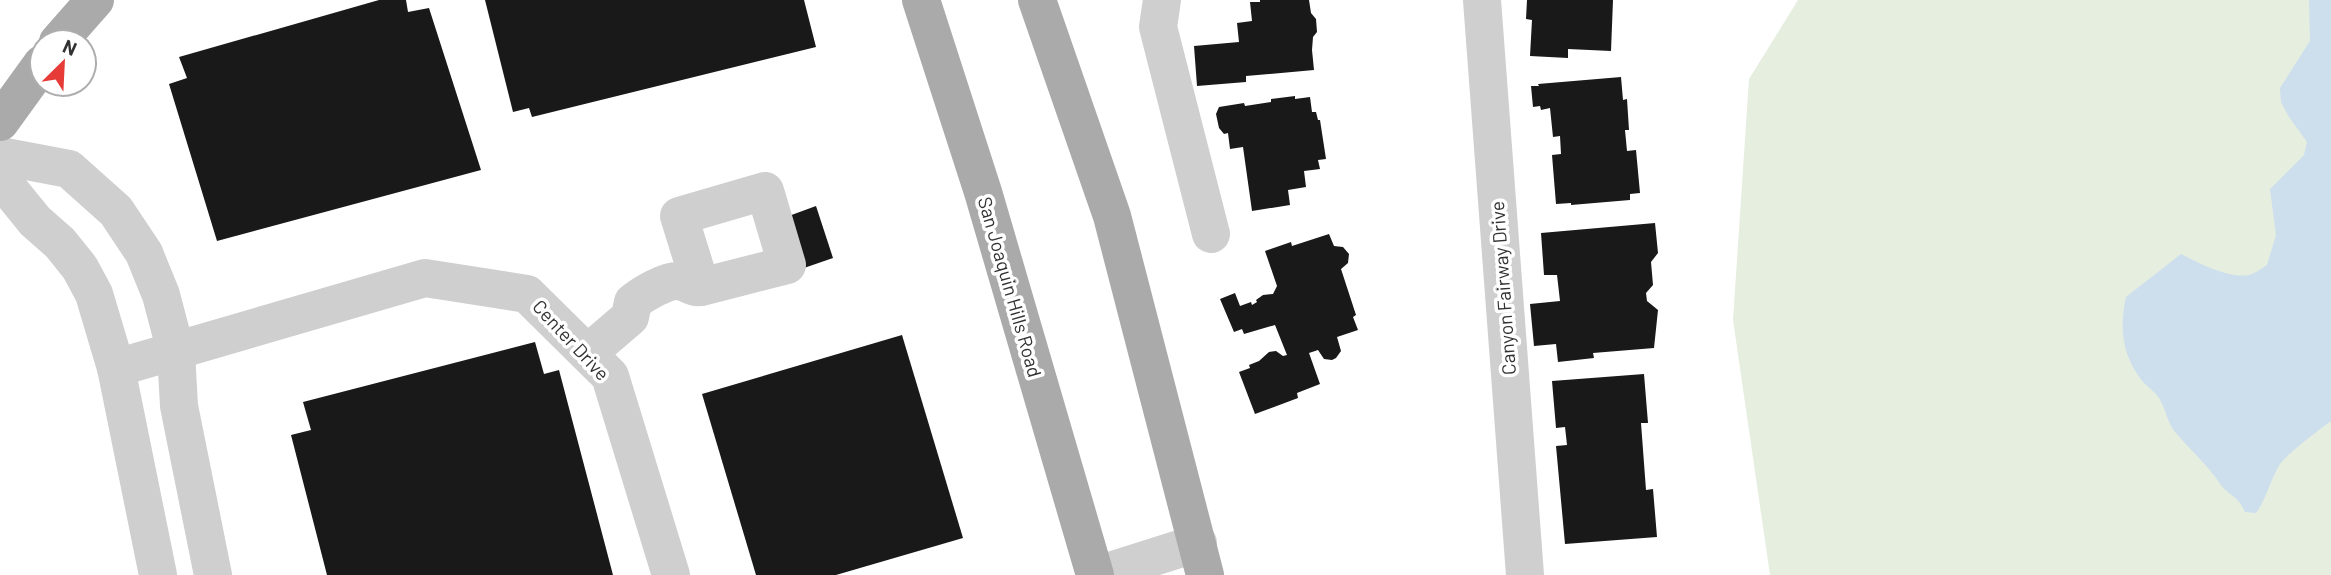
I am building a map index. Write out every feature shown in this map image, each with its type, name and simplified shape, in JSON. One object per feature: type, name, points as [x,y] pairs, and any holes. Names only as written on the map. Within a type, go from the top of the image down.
[{"type":"main road","points":[[70,28],[95,0]]},
{"type":"main road","name":"San Joaquin Hills Road","points":[[922,0],[983,192],[1096,575]]},
{"type":"main road","points":[[1037,0],[1112,216],[1202,559]]},
{"type":"main road","points":[[0,122],[28,83]]},
{"type":"street","points":[[1162,0],[1158,27],[1212,234]]},
{"type":"street","name":"Canyon Fairway Drive","points":[[1482,0],[1525,575]]},
{"type":"street","points":[[0,156],[69,169],[116,211],[144,253],[161,295],[176,352],[179,406],[213,575]]},
{"type":"street","points":[[0,178],[35,221],[60,243],[80,268],[94,293],[116,368],[158,575]]},
{"type":"street","name":"Center Drive","points":[[116,368],[425,278],[527,294],[610,376],[671,575]]},
{"type":"street","points":[[588,354],[630,317],[647,318],[685,302],[698,287]]},
{"type":"street","points":[[1096,575],[1202,559]]},
{"type":"shaded area","points":[[1798,0],[2331,0],[2331,575],[1770,575],[1733,320],[1749,79]]},
{"type":"water","points":[[2309,0],[2331,0],[2331,421],[2284,459],[2256,513],[2245,512],[2175,432],[2159,398],[2144,383],[2131,363],[2124,342],[2124,309],[2126,297],[2181,254],[2216,270],[2235,275],[2252,274],[2267,265],[2276,235],[2270,189],[2304,155],[2307,142],[2281,102],[2280,88],[2310,41]]},
{"type":"building","points":[[379,0],[406,0],[408,12],[429,8],[481,170],[217,241],[169,84],[187,78],[179,57]]},
{"type":"building","points":[[485,0],[804,0],[816,47],[532,117],[529,108],[513,112]]},
{"type":"building","points":[[1309,0],[1311,13],[1316,19],[1317,32],[1313,37],[1314,70],[1246,76],[1246,82],[1197,86],[1194,46],[1239,42],[1237,23],[1252,21],[1250,2]]},
{"type":"building","points":[[1527,0],[1613,0],[1611,51],[1568,49],[1568,58],[1530,56],[1532,20],[1526,19]]},
{"type":"building","points":[[1621,77],[1623,100],[1627,99],[1627,151],[1636,150],[1640,193],[1630,194],[1630,200],[1556,204],[1552,155],[1561,154],[1560,136],[1553,137],[1550,108],[1541,110],[1540,106],[1533,107],[1531,86]]},
{"type":"building","points":[[1295,96],[1295,99],[1310,97],[1312,112],[1316,112],[1320,120],[1326,159],[1318,160],[1320,169],[1304,171],[1306,187],[1288,190],[1290,205],[1252,211],[1243,147],[1230,149],[1228,133],[1224,134],[1219,128],[1216,114],[1219,107],[1244,103],[1245,106]]},
{"type":"building","points":[[816,206],[833,258],[804,268],[786,217]]},
{"type":"building","points":[[1655,223],[1658,253],[1651,262],[1653,285],[1646,293],[1647,301],[1658,310],[1654,348],[1593,353],[1594,358],[1558,362],[1556,344],[1534,346],[1530,304],[1560,301],[1557,275],[1544,275],[1541,233]]},
{"type":"building","points":[[1329,234],[1334,246],[1343,247],[1349,254],[1348,263],[1341,269],[1356,315],[1353,317],[1358,330],[1337,337],[1341,351],[1332,360],[1324,359],[1318,350],[1309,353],[1320,384],[1297,393],[1298,398],[1255,414],[1239,372],[1250,368],[1249,365],[1269,352],[1276,351],[1283,356],[1287,355],[1275,325],[1244,334],[1242,329],[1234,332],[1220,299],[1235,293],[1240,306],[1251,302],[1252,305],[1263,295],[1273,294],[1277,286],[1265,251]]},
{"type":"building","points":[[902,335],[963,538],[836,575],[756,575],[702,394]]},
{"type":"building","points":[[535,342],[544,374],[559,370],[613,575],[327,575],[291,435],[311,430],[303,402]]},
{"type":"building","points":[[1644,374],[1648,423],[1641,423],[1646,490],[1653,489],[1657,537],[1565,544],[1556,446],[1567,445],[1565,427],[1556,428],[1552,381]]}]
